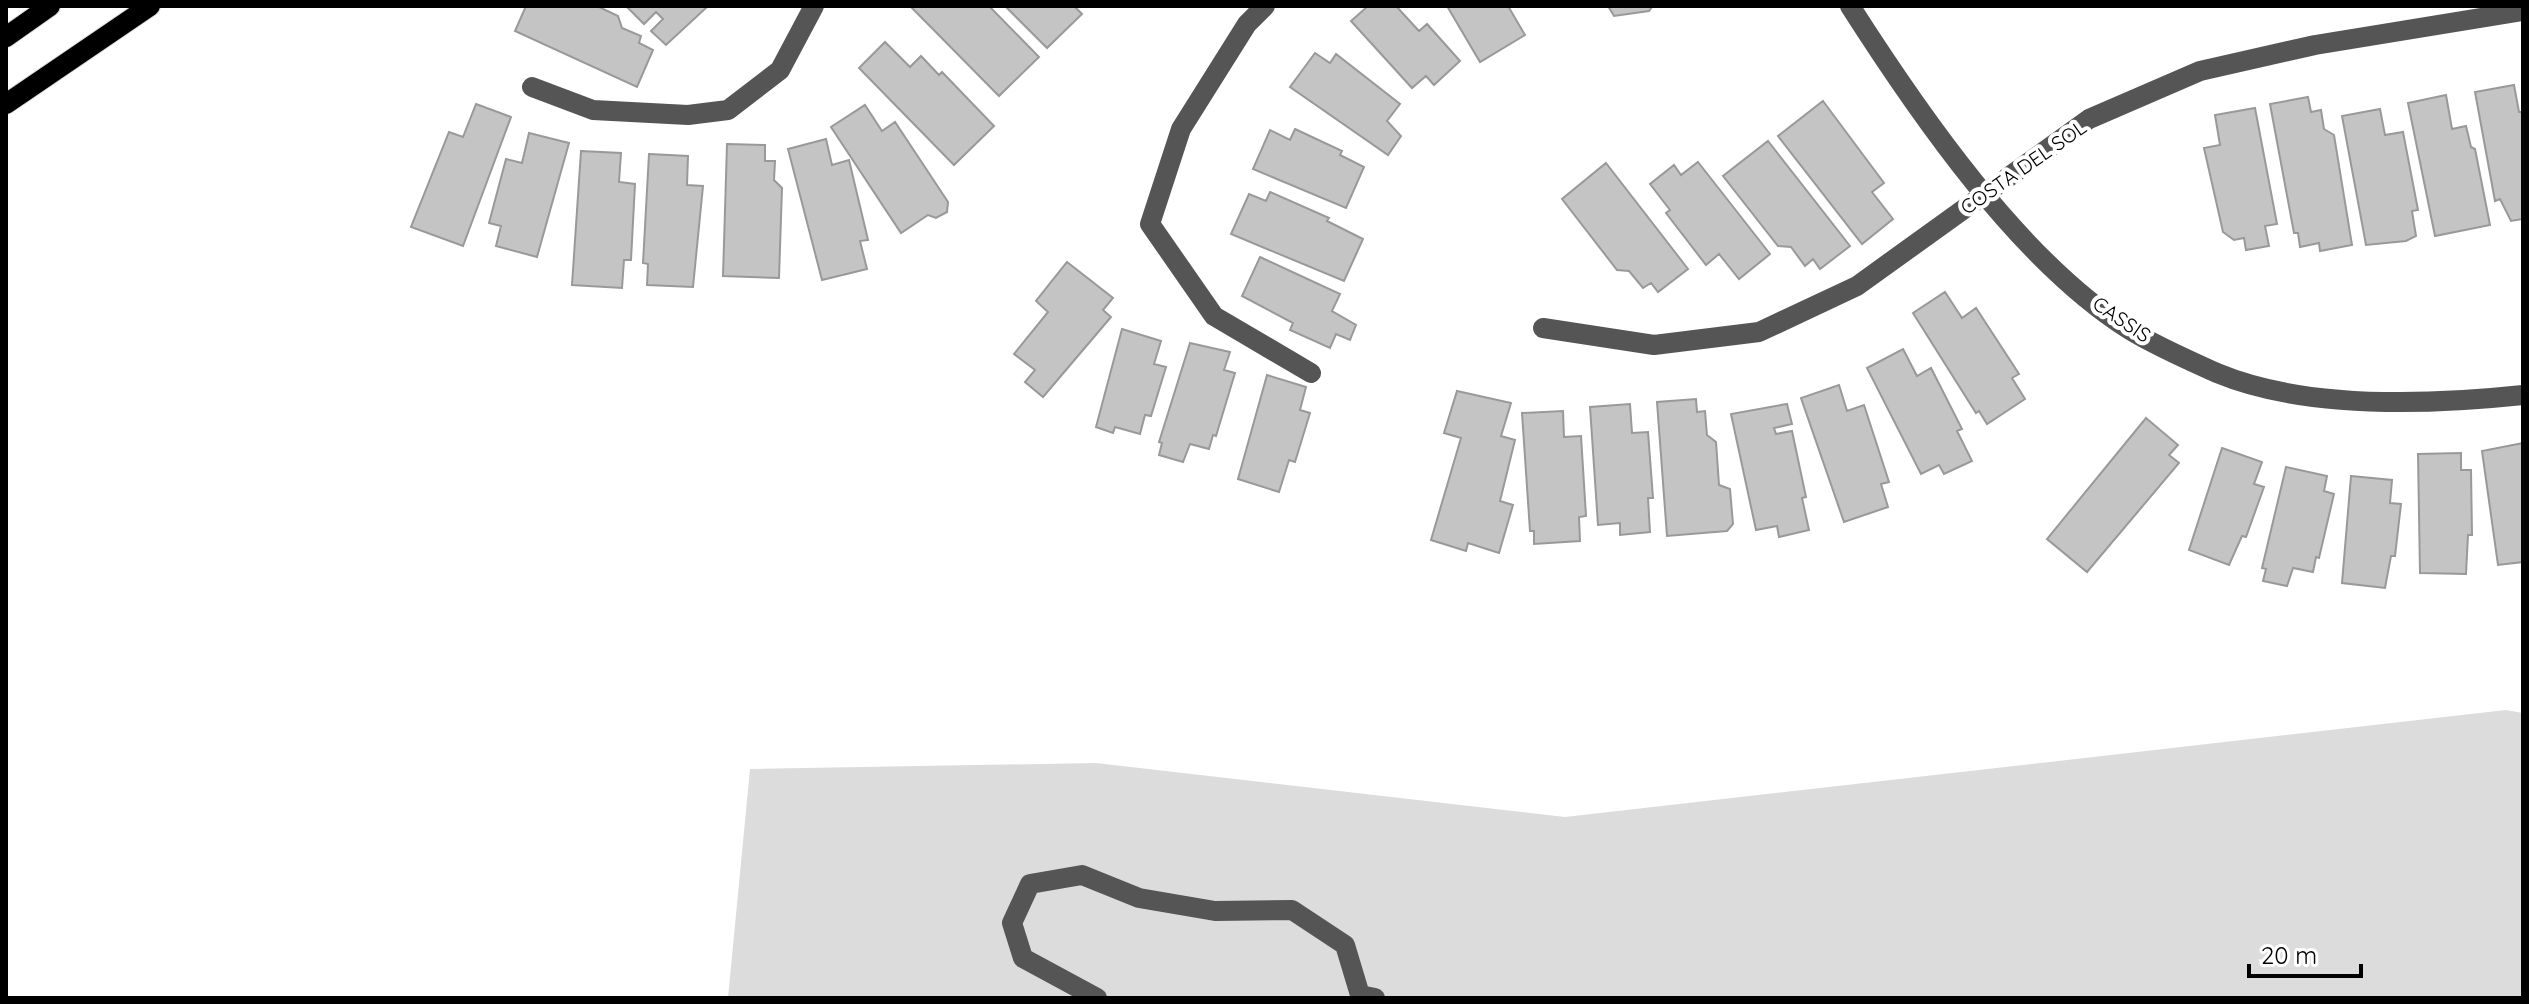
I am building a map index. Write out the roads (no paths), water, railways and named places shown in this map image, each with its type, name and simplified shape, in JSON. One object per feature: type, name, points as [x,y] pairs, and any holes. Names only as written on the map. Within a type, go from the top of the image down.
[{"type":"main road","points":[[6,37],[50,6]]},
{"type":"main road","points":[[6,104],[150,6]]},
{"type":"street","points":[[532,87],[593,110],[688,115],[728,110],[780,70],[814,6]]},
{"type":"street","points":[[1265,6],[1247,24],[1181,129],[1150,224],[1214,316],[1311,373]]},
{"type":"street","name":"CASSIS","points":[[1850,6],[1882,56],[1985,194],[2062,276],[2130,329],[2219,374],[2303,395],[2384,402],[2459,402],[2523,395]]},
{"type":"street","name":"COSTA DEL SOL","points":[[1543,328],[1654,345],[1759,332],[1857,286],[2089,119],[2200,71],[2315,45],[2523,11]]},
{"type":"street","points":[[1097,998],[1023,958],[1012,923],[1030,884],[1082,875],[1139,898],[1215,911],[1292,910],[1345,945],[1360,995],[1375,998]]}]
